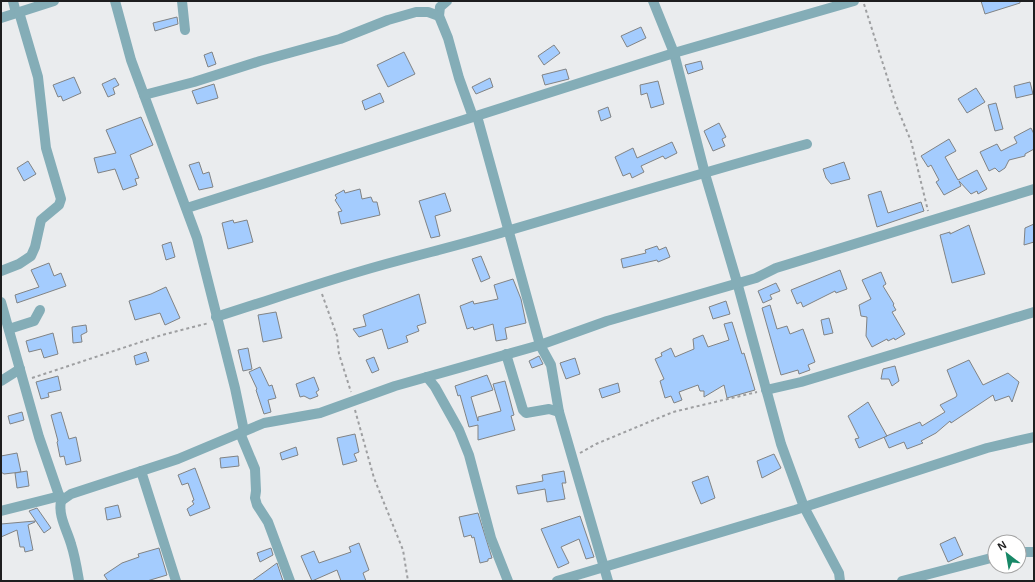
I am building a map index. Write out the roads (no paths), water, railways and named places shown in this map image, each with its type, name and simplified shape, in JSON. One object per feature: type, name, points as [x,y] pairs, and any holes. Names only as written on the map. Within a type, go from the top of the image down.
[{"type":"street","points":[[1,271],[20,264],[30,256],[35,247],[41,220],[59,205],[61,199],[46,148],[38,78],[13,1]]},
{"type":"street","points":[[1,18],[54,1]]},
{"type":"street","points":[[115,1],[131,60],[187,208],[204,264],[242,432],[255,469],[256,505],[268,522],[290,581]]},
{"type":"street","points":[[182,1],[185,30]]},
{"type":"street","points":[[447,1],[440,6],[440,16],[448,38],[459,78],[475,117],[540,346],[550,365],[559,412],[608,581]]},
{"type":"street","points":[[653,1],[674,53],[705,174],[737,282],[781,444],[804,507],[839,573],[840,581]]},
{"type":"street","points":[[187,208],[674,53],[854,1]]},
{"type":"street","points":[[144,95],[194,82],[260,61],[340,39],[388,20],[416,12],[428,12],[440,16]]},
{"type":"street","points":[[217,319],[396,261],[508,231],[656,186],[705,174],[730,165],[807,144]]},
{"type":"street","points":[[1,510],[60,499],[71,494],[178,459],[264,423],[320,413],[427,377],[506,354],[540,346],[607,321],[737,282],[756,278],[776,268],[1034,189]]},
{"type":"street","points":[[1,302],[39,437],[60,499],[61,516],[71,544],[79,581]]},
{"type":"street","points":[[9,329],[34,321],[40,310]]},
{"type":"street","points":[[766,390],[801,382],[1034,312]]},
{"type":"street","points":[[506,354],[523,410],[526,413],[549,409],[559,412]]},
{"type":"street","points":[[1,381],[20,369]]},
{"type":"street","points":[[427,377],[435,387],[459,430],[469,454],[491,538],[508,581]]},
{"type":"street","points":[[557,581],[804,507],[870,485],[946,463],[987,448],[1034,437]]},
{"type":"street","points":[[141,471],[175,580]]},
{"type":"street","points":[[902,581],[987,559]]}]
